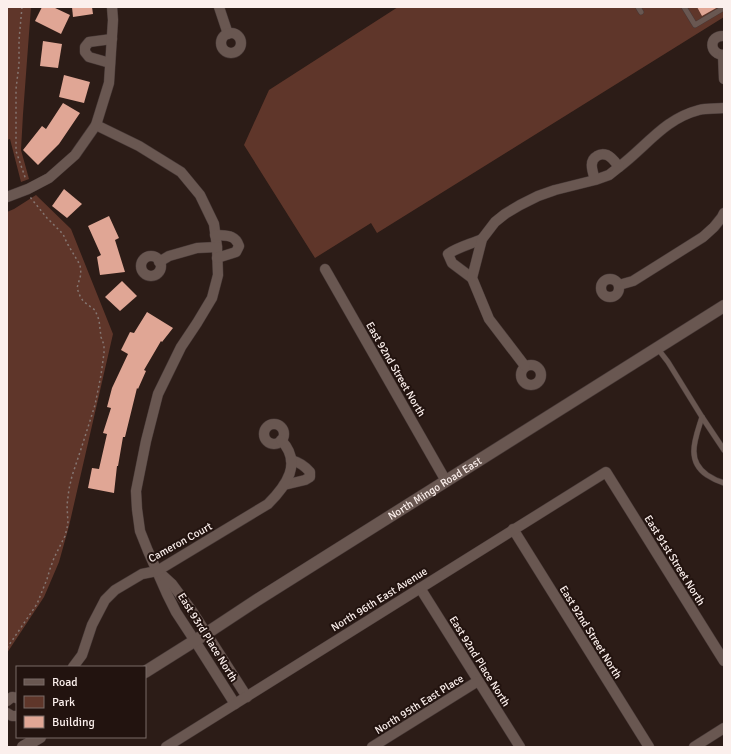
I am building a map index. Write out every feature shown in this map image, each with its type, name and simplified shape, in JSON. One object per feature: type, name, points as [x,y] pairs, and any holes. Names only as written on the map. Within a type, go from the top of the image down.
[{"type":"street","points":[[7,197],[28,189],[49,178],[70,159],[96,125],[109,83],[113,20],[112,7]]},
{"type":"street","points":[[219,7],[228,34]]},
{"type":"street","points":[[724,36],[716,37],[712,46],[715,52],[723,55],[724,78]]},
{"type":"street","points":[[110,64],[89,57],[85,52],[85,46],[89,42],[112,39]]},
{"type":"street","points":[[472,278],[482,239],[496,222],[505,214],[538,196],[609,175],[630,159],[658,131],[685,115],[700,110],[724,108]]},
{"type":"street","points":[[96,125],[139,146],[181,172],[200,195],[214,224],[218,258],[218,275],[212,298],[197,324],[181,347],[158,394],[146,441],[136,491],[140,531],[157,571]]},
{"type":"street","points":[[596,180],[592,169],[592,161],[597,156],[608,155],[619,167]]},
{"type":"street","points":[[619,285],[633,281],[703,237],[714,227],[724,213]]},
{"type":"street","points":[[215,236],[232,237],[237,240],[238,246],[236,252],[218,258]]},
{"type":"street","points":[[482,239],[455,249],[448,254],[452,263],[472,278],[488,319],[525,366]]},
{"type":"street","points":[[159,262],[169,256],[197,248],[217,247]]},
{"type":"street","name":"East 92nd Street North","points":[[325,269],[446,480]]},
{"type":"street","name":"North Mingo Road East","points":[[146,671],[446,480],[724,306]]},
{"type":"street","points":[[281,440],[290,452],[291,460],[299,462],[310,472],[310,477],[305,480],[284,485]]},
{"type":"street","name":"Cameron Court","points":[[74,666],[82,655],[92,625],[105,600],[115,590],[142,574],[157,571],[268,504],[278,494],[284,485],[290,472],[292,463],[291,460]]},
{"type":"street","name":"North 96th East Avenue","points":[[166,747],[606,472]]},
{"type":"street","name":"East 91st Street North","points":[[606,472],[724,661]]},
{"type":"street","name":"East 92nd Street North","points":[[513,529],[649,747]]},
{"type":"street","name":"East 93rd Place North","points":[[157,571],[172,584],[192,610],[247,697]]},
{"type":"street","name":"East 93rd Place North","points":[[157,571],[176,612],[235,704]]},
{"type":"street","name":"East 92nd Place North","points":[[420,588],[520,747]]},
{"type":"street","name":"North 95th East Place","points":[[372,747],[478,680]]},
{"type":"street","points":[[694,747],[724,728]]},
{"type":"street","points":[[23,747],[38,738]]},
{"type":"lane","points":[[684,7],[695,24],[723,7]]},
{"type":"lane","points":[[657,348],[668,362],[724,450]]},
{"type":"lane","points":[[702,417],[693,450],[695,462],[703,472],[715,480],[724,483]]},
{"type":"path","points":[[7,648],[37,604],[50,568],[65,536],[68,524],[67,505],[69,489],[95,406],[104,353],[99,320],[95,310],[83,301],[77,288],[81,274],[80,265],[63,234],[39,210],[29,197],[26,179],[16,151],[16,89],[22,7]]},
{"type":"green space","points":[[7,7],[31,7],[21,150],[29,179],[21,182],[10,139],[7,140]]},
{"type":"green space","points":[[398,7],[724,7],[724,17],[377,233],[371,223],[315,258],[244,145],[269,90]]},
{"type":"green space","points":[[36,195],[71,229],[113,334],[69,526],[59,562],[44,597],[7,653],[7,212]]},
{"type":"building","points":[[42,7],[53,7],[70,15],[61,34],[35,21]]},
{"type":"building","points":[[72,7],[92,7],[93,14],[73,17]]},
{"type":"building","points":[[697,7],[718,7],[702,16]]},
{"type":"building","points":[[43,41],[62,44],[58,68],[40,66]]},
{"type":"building","points":[[64,75],[90,82],[84,103],[59,97]]},
{"type":"building","points":[[63,103],[80,113],[59,144],[38,165],[23,150],[42,126],[46,129]]},
{"type":"building","points":[[64,189],[82,204],[67,218],[52,206]]},
{"type":"building","points":[[109,216],[119,238],[115,240],[125,272],[100,275],[97,257],[101,255],[88,226]]},
{"type":"building","points":[[122,281],[137,296],[120,311],[105,297]]},
{"type":"building","points":[[147,312],[173,328],[162,342],[161,341],[144,370],[146,371],[138,389],[137,388],[125,437],[123,437],[117,466],[114,493],[88,488],[92,468],[99,469],[107,434],[103,433],[111,408],[107,407],[112,388],[128,354],[121,350],[130,332],[134,333]]}]
